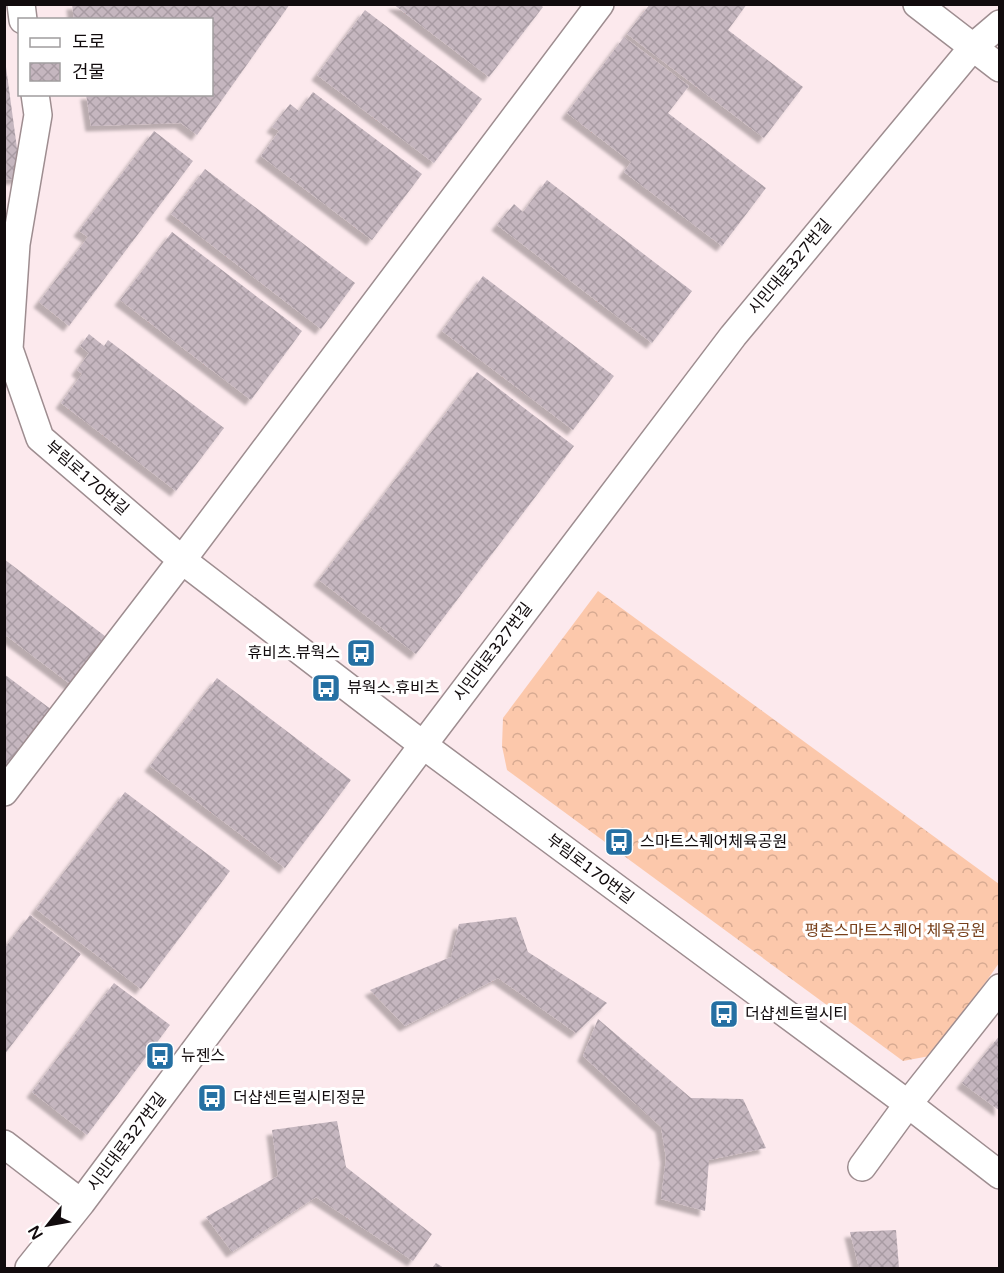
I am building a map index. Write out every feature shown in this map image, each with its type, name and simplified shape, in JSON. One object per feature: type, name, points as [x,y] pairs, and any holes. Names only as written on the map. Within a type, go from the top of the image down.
[{"type":"street","points":[[4,792],[182,560],[600,4]]},
{"type":"street","points":[[918,4],[999,68]]},
{"type":"street","name":"시민대로327번길","points":[[29,1269],[734,336],[973,47],[999,24]]},
{"type":"street","name":"부림로170번길","points":[[35,96],[38,115],[16,244],[9,349],[40,438],[182,560],[423,745],[999,1174]]},
{"type":"street","points":[[862,1167],[999,988]]},
{"type":"street","points":[[4,1144],[81,1203]]},
{"type":"green space","name":"평촌스마트스퀘어 체육공원","points":[[598,591],[999,884],[999,963],[935,1055],[903,1061],[507,770],[502,746],[503,718]]},
{"type":"building","points":[[72,4],[290,4],[197,135],[181,123],[91,126],[86,96],[213,96],[213,18],[74,18]]},
{"type":"building","points":[[393,4],[540,4],[543,7],[489,77]]},
{"type":"building","points":[[650,4],[747,4],[728,30],[803,87],[764,138],[627,34]]},
{"type":"building","points":[[365,10],[482,99],[434,163],[317,75]]},
{"type":"building","points":[[624,37],[689,86],[668,113],[766,188],[722,246],[624,172],[631,162],[567,113]]},
{"type":"building","points":[[4,67],[6,67],[21,178],[4,180]]},
{"type":"building","points":[[313,92],[422,174],[372,240],[261,156],[279,131],[272,127],[290,104],[299,111]]},
{"type":"building","points":[[154,131],[193,161],[69,326],[39,302],[88,237],[79,231]]},
{"type":"building","points":[[205,169],[355,283],[321,329],[171,214]]},
{"type":"building","points":[[547,180],[692,291],[652,343],[497,225],[514,204],[523,212]]},
{"type":"building","points":[[172,232],[302,331],[251,400],[120,300]]},
{"type":"building","points":[[483,276],[614,376],[573,430],[442,331]]},
{"type":"building","points":[[89,334],[104,346],[108,340],[224,428],[176,491],[61,403],[82,374],[77,370],[89,353],[80,346]]},
{"type":"building","points":[[477,372],[574,446],[416,654],[319,580]]},
{"type":"building","points":[[4,559],[114,643],[78,690],[4,634]]},
{"type":"building","points":[[4,674],[60,716],[4,777]]},
{"type":"building","points":[[217,678],[351,780],[285,868],[150,766]]},
{"type":"building","points":[[125,792],[230,871],[141,989],[36,909]]},
{"type":"building","points":[[30,915],[81,954],[4,1055],[4,949]]},
{"type":"building","points":[[516,917],[528,952],[607,1003],[576,1033],[498,978],[405,1026],[370,990],[451,957],[459,924]]},
{"type":"building","points":[[114,983],[170,1025],[87,1135],[32,1092]]},
{"type":"building","points":[[598,1019],[691,1098],[743,1099],[766,1148],[709,1160],[705,1211],[661,1199],[666,1158],[661,1127],[583,1056]]},
{"type":"building","points":[[1000,1035],[1000,1111],[962,1083]]},
{"type":"building","points":[[337,1121],[346,1167],[432,1234],[413,1261],[316,1197],[232,1252],[206,1217],[278,1176],[272,1130]]},
{"type":"building","points":[[896,1230],[899,1268],[859,1268],[850,1232]]},
{"type":"building","points":[[436,1263],[444,1268],[432,1268]]},
{"type":"place","name":"휴비츠.뷰웍스","points":[[361,653]]},
{"type":"place","name":"뷰웍스.휴비츠","points":[[326,688]]},
{"type":"place","name":"스마트스퀘어체육공원","points":[[619,842]]},
{"type":"place","name":"더샵센트럴시티","points":[[724,1014]]},
{"type":"place","name":"뉴젠스","points":[[160,1056]]},
{"type":"place","name":"더샵센트럴시티정문","points":[[212,1098]]}]
